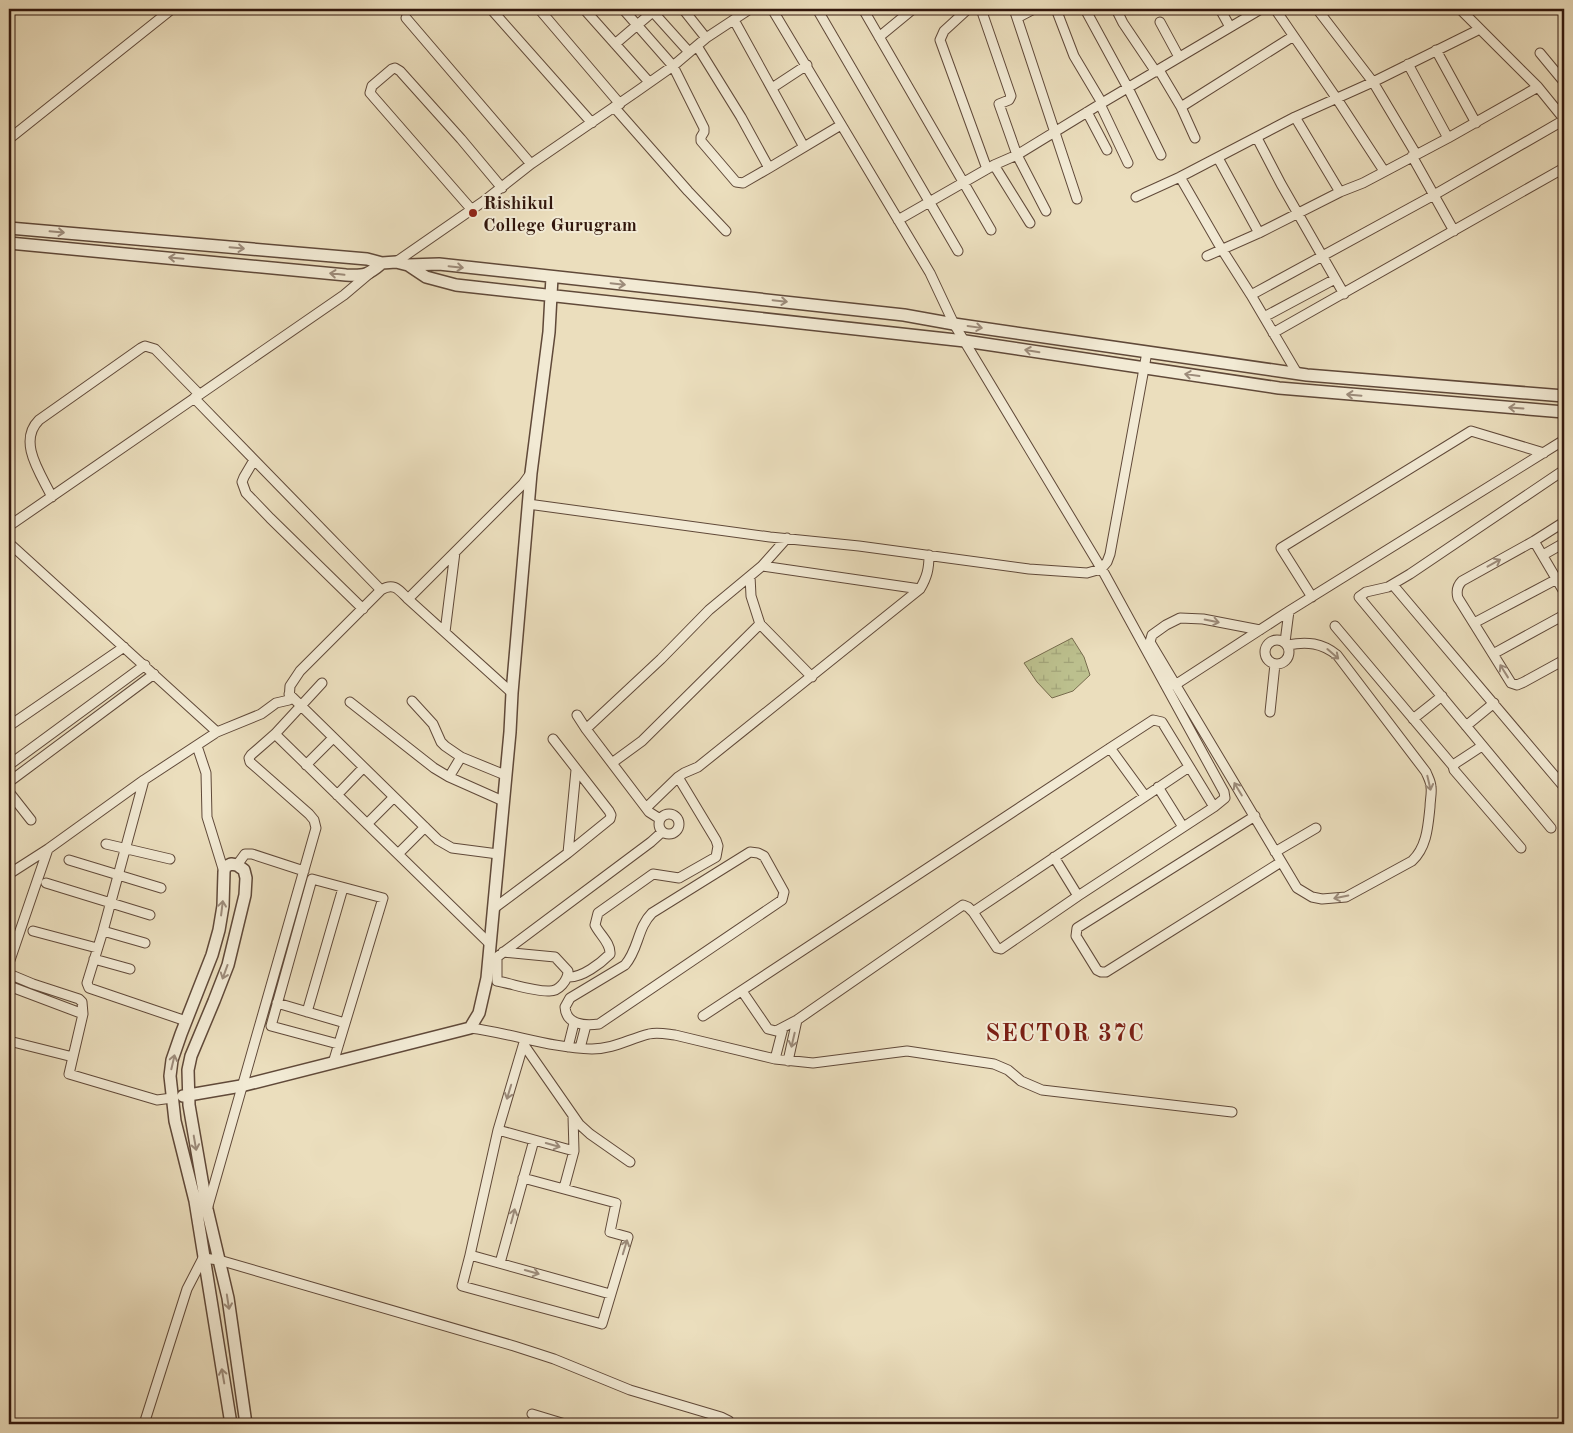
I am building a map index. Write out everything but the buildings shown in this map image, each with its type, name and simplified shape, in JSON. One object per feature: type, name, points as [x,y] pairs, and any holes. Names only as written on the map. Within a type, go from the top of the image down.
[{"type":"street","points":[[9,139],[172,9]]},
{"type":"street","points":[[491,9],[592,123]]},
{"type":"street","points":[[539,9],[688,191],[726,231]]},
{"type":"street","points":[[584,9],[649,82]]},
{"type":"street","points":[[622,9],[673,66],[704,128],[701,141],[739,184],[841,125]]},
{"type":"street","points":[[683,9],[706,38]]},
{"type":"street","points":[[402,264],[531,164],[617,106],[673,66],[706,38],[750,9]]},
{"type":"street","points":[[742,991],[768,1029],[776,1031],[797,1020],[963,905],[973,912],[999,949],[1225,798],[1224,792],[1101,569],[954,324],[930,273],[772,9]]},
{"type":"street","points":[[817,9],[958,251]]},
{"type":"street","points":[[863,9],[991,230]]},
{"type":"street","points":[[879,37],[913,9]]},
{"type":"street","points":[[968,9],[944,31],[940,40],[991,167],[1030,223]]},
{"type":"street","points":[[980,9],[1011,96],[1009,100],[999,104],[1017,155],[1046,211]]},
{"type":"street","points":[[1034,9],[1016,13],[1077,199]]},
{"type":"street","points":[[1056,9],[1074,56],[1101,104],[1128,163]]},
{"type":"street","points":[[1085,9],[1128,88],[1161,155]]},
{"type":"street","points":[[1116,9],[1181,107],[1195,138]]},
{"type":"street","points":[[1220,9],[1230,27]]},
{"type":"street","points":[[898,220],[991,167],[1017,155],[1261,9]]},
{"type":"street","points":[[1274,9],[1337,99],[1384,171]]},
{"type":"street","points":[[1317,9],[1373,82],[1454,231]]},
{"type":"street","points":[[1250,295],[1434,195],[1564,119],[1538,87],[1460,9]]},
{"type":"street","points":[[615,44],[654,10],[689,52]]},
{"type":"street","points":[[406,18],[531,164]]},
{"type":"street","points":[[734,20],[804,147]]},
{"type":"street","points":[[1160,22],[1179,58]]},
{"type":"street","points":[[1136,196],[1180,177],[1480,28]]},
{"type":"street","points":[[1181,107],[1292,36]]},
{"type":"street","points":[[697,46],[742,117],[769,168]]},
{"type":"street","points":[[1436,50],[1476,122]]},
{"type":"street","points":[[1540,53],[1564,82]]},
{"type":"street","points":[[1408,64],[1448,138]]},
{"type":"street","points":[[772,88],[807,65]]},
{"type":"street","points":[[472,210],[370,93],[372,86],[392,69],[400,71],[502,188]]},
{"type":"street","points":[[1207,256],[1299,214],[1340,192],[1363,183],[1538,87]]},
{"type":"street","points":[[1087,112],[1107,150]]},
{"type":"street","points":[[1296,118],[1340,192]]},
{"type":"street","points":[[1257,138],[1344,294]]},
{"type":"street","points":[[1218,158],[1259,233]]},
{"type":"street","points":[[1273,333],[1564,168]]},
{"type":"street","points":[[1180,177],[1297,373]]},
{"type":"street","points":[[9,228],[367,259],[402,264],[439,264],[856,309],[1297,373],[1564,396]]},
{"type":"street","points":[[9,242],[346,275],[362,276],[370,273]]},
{"type":"street","points":[[9,526],[344,295],[382,262]]},
{"type":"street","points":[[402,264],[426,277],[444,283],[965,341],[1279,388],[1564,412]]},
{"type":"street","points":[[490,944],[528,504],[549,332],[552,277]]},
{"type":"street","points":[[1264,317],[1335,279]]},
{"type":"street","points":[[52,497],[32,456],[30,437],[34,425],[146,346],[155,349],[254,460],[381,590]]},
{"type":"street","points":[[528,504],[1038,570],[1087,573],[1101,569],[1107,562],[1110,554],[1147,352]]},
{"type":"street","points":[[1312,597],[1280,548],[1471,431],[1544,453]]},
{"type":"street","points":[[1175,684],[1564,440]]},
{"type":"street","points":[[254,460],[242,482],[246,493],[363,609]]},
{"type":"street","points":[[1551,828],[1359,597],[1366,592],[1382,590],[1393,585],[1564,470]]},
{"type":"street","points":[[408,599],[523,484],[531,472]]},
{"type":"street","points":[[1564,522],[1462,581],[1457,592],[1458,598],[1511,683],[1517,685],[1564,660]]},
{"type":"street","points":[[586,729],[661,659],[709,610],[762,566],[787,538]]},
{"type":"street","points":[[1534,541],[1564,592]]},
{"type":"street","points":[[9,543],[217,732]]},
{"type":"street","points":[[1542,555],[1564,543]]},
{"type":"street","points":[[445,632],[455,552]]},
{"type":"street","points":[[646,808],[678,777],[698,767],[920,589],[927,578],[929,555]]},
{"type":"street","points":[[762,566],[920,589]]},
{"type":"street","points":[[750,576],[751,596],[760,624],[812,677]]},
{"type":"street","points":[[1474,622],[1557,579]]},
{"type":"street","points":[[1393,585],[1564,787]]},
{"type":"street","points":[[9,874],[48,849],[144,780],[217,732],[261,714],[276,703],[288,700],[292,682],[300,671],[381,590],[390,586],[394,587],[408,599],[512,693]]},
{"type":"street","points":[[1286,644],[1289,611]]},
{"type":"street","points":[[1493,654],[1564,615]]},
{"type":"street","points":[[1265,647],[1274,640],[1282,640],[1290,653],[1286,660],[1275,664],[1266,658],[1265,647],[1256,633],[1189,618],[1180,618],[1166,625],[1152,635],[1150,642],[1296,888],[1312,897],[1322,899],[1346,897],[1412,861],[1417,856],[1427,833],[1432,788],[1426,772],[1337,655],[1324,646],[1316,644],[1306,642],[1286,644]]},
{"type":"street","points":[[612,763],[642,741],[760,624]]},
{"type":"street","points":[[1335,626],[1521,848]]},
{"type":"street","points":[[9,726],[124,647]]},
{"type":"street","points":[[1270,712],[1275,664]]},
{"type":"street","points":[[9,765],[145,665]]},
{"type":"street","points":[[9,782],[154,674]]},
{"type":"street","points":[[197,1219],[207,1209],[316,828],[314,820],[250,762],[249,758],[250,754],[275,734],[322,683]]},
{"type":"street","points":[[290,694],[301,707],[438,840],[452,848],[498,854]]},
{"type":"street","points":[[1413,719],[1442,696]]},
{"type":"street","points":[[412,700],[433,724],[441,742],[461,757],[505,775]]},
{"type":"street","points":[[350,702],[426,762],[450,777],[503,801]]},
{"type":"street","points":[[1466,726],[1494,703]]},
{"type":"street","points":[[577,715],[646,808],[654,817],[660,819]]},
{"type":"street","points":[[703,1016],[1153,720],[1162,722],[1214,807]]},
{"type":"street","points":[[275,734],[490,944],[496,958],[497,981],[550,992],[562,986],[568,977],[568,970],[555,957],[496,958]]},
{"type":"street","points":[[306,765],[333,738]]},
{"type":"street","points":[[493,908],[568,853],[610,819],[609,810],[553,739]]},
{"type":"street","points":[[197,746],[206,773],[207,818],[224,872]]},
{"type":"street","points":[[1453,766],[1482,746]]},
{"type":"street","points":[[1110,748],[1145,796]]},
{"type":"street","points":[[450,777],[461,757]]},
{"type":"street","points":[[973,912],[1189,767]]},
{"type":"street","points":[[337,795],[363,768]]},
{"type":"street","points":[[568,853],[576,770]]},
{"type":"street","points":[[568,977],[575,978],[610,954],[608,944],[595,925],[598,913],[606,906],[653,874],[679,878],[716,857],[718,846],[716,840],[678,777]]},
{"type":"street","points":[[144,780],[103,931],[87,982],[89,988],[186,1021]]},
{"type":"street","points":[[1158,787],[1183,827]]},
{"type":"street","points":[[9,792],[31,820]]},
{"type":"street","points":[[367,824],[394,797]]},
{"type":"street","points":[[671,814],[677,817],[680,823],[678,830],[674,834],[667,835],[662,832],[659,826],[660,819],[665,815],[671,814]]},
{"type":"street","points":[[1255,816],[1077,928],[1076,936],[1097,970],[1106,972],[1281,862]]},
{"type":"street","points":[[398,854],[425,827]]},
{"type":"street","points":[[1275,852],[1316,828]]},
{"type":"street","points":[[470,1028],[479,1013],[496,958],[662,832]]},
{"type":"street","points":[[106,844],[170,859]]},
{"type":"street","points":[[9,963],[48,849]]},
{"type":"street","points":[[750,852],[764,856],[784,892],[782,900],[599,1024],[586,1024],[574,1023],[565,1011],[570,998],[625,965],[634,952],[642,926],[652,913],[750,852]]},
{"type":"street","points":[[238,865],[245,854],[252,854],[304,871]]},
{"type":"street","points":[[1054,857],[1078,896]]},
{"type":"street","points":[[69,860],[160,888]]},
{"type":"street","points":[[231,1424],[197,1219],[175,1121],[170,1076],[172,1060],[212,955],[223,906],[225,867],[232,864],[238,865],[244,870],[246,878],[245,895],[228,965],[190,1056],[188,1070],[189,1106],[207,1209],[228,1298],[246,1424]]},
{"type":"street","points":[[333,1062],[383,898],[312,879],[271,1026],[338,1044]]},
{"type":"street","points":[[46,883],[150,915]]},
{"type":"street","points":[[307,1012],[343,888]]},
{"type":"street","points":[[33,931],[97,948]]},
{"type":"street","points":[[103,931],[145,943]]},
{"type":"street","points":[[94,959],[130,969]]},
{"type":"street","points":[[9,974],[79,999],[83,1006],[83,1014],[69,1074],[156,1100],[241,1086],[470,1028],[524,1042],[580,1048],[613,1046],[659,1033],[683,1036],[775,1059],[813,1063],[907,1051],[994,1064],[1008,1070],[1021,1081],[1042,1090],[1232,1112]]},
{"type":"street","points":[[9,986],[83,1014]]},
{"type":"street","points":[[277,1003],[345,1024]]},
{"type":"street","points":[[788,1061],[797,1020]]},
{"type":"street","points":[[568,1047],[574,1023]]},
{"type":"street","points":[[580,1048],[586,1024]]},
{"type":"street","points":[[775,1059],[783,1028]]},
{"type":"street","points":[[9,1041],[73,1057]]},
{"type":"street","points":[[524,1042],[573,1116],[586,1131],[630,1162]]},
{"type":"street","points":[[524,1042],[498,1130],[462,1286],[602,1324],[628,1237],[610,1232],[616,1203],[524,1178]]},
{"type":"street","points":[[564,1188],[574,1151],[573,1116]]},
{"type":"street","points":[[498,1130],[574,1151]]},
{"type":"street","points":[[500,1263],[534,1140]]},
{"type":"street","points":[[470,1255],[610,1294]]},
{"type":"street","points":[[203,1258],[219,1260],[514,1346],[554,1359],[630,1390],[721,1418],[732,1424]]},
{"type":"street","points":[[144,1424],[187,1289],[203,1258]]},
{"type":"street","points":[[532,1414],[565,1424]]},
{"type":"green space","points":[[1072,638],[1084,657],[1090,675],[1073,691],[1052,698],[1037,682],[1024,663]]},
{"type":"place","name":"Rishikul College Gurugram","points":[[473,213]]},
{"type":"district","name":"SECTOR 37C","points":[[1065,1033]]}]
